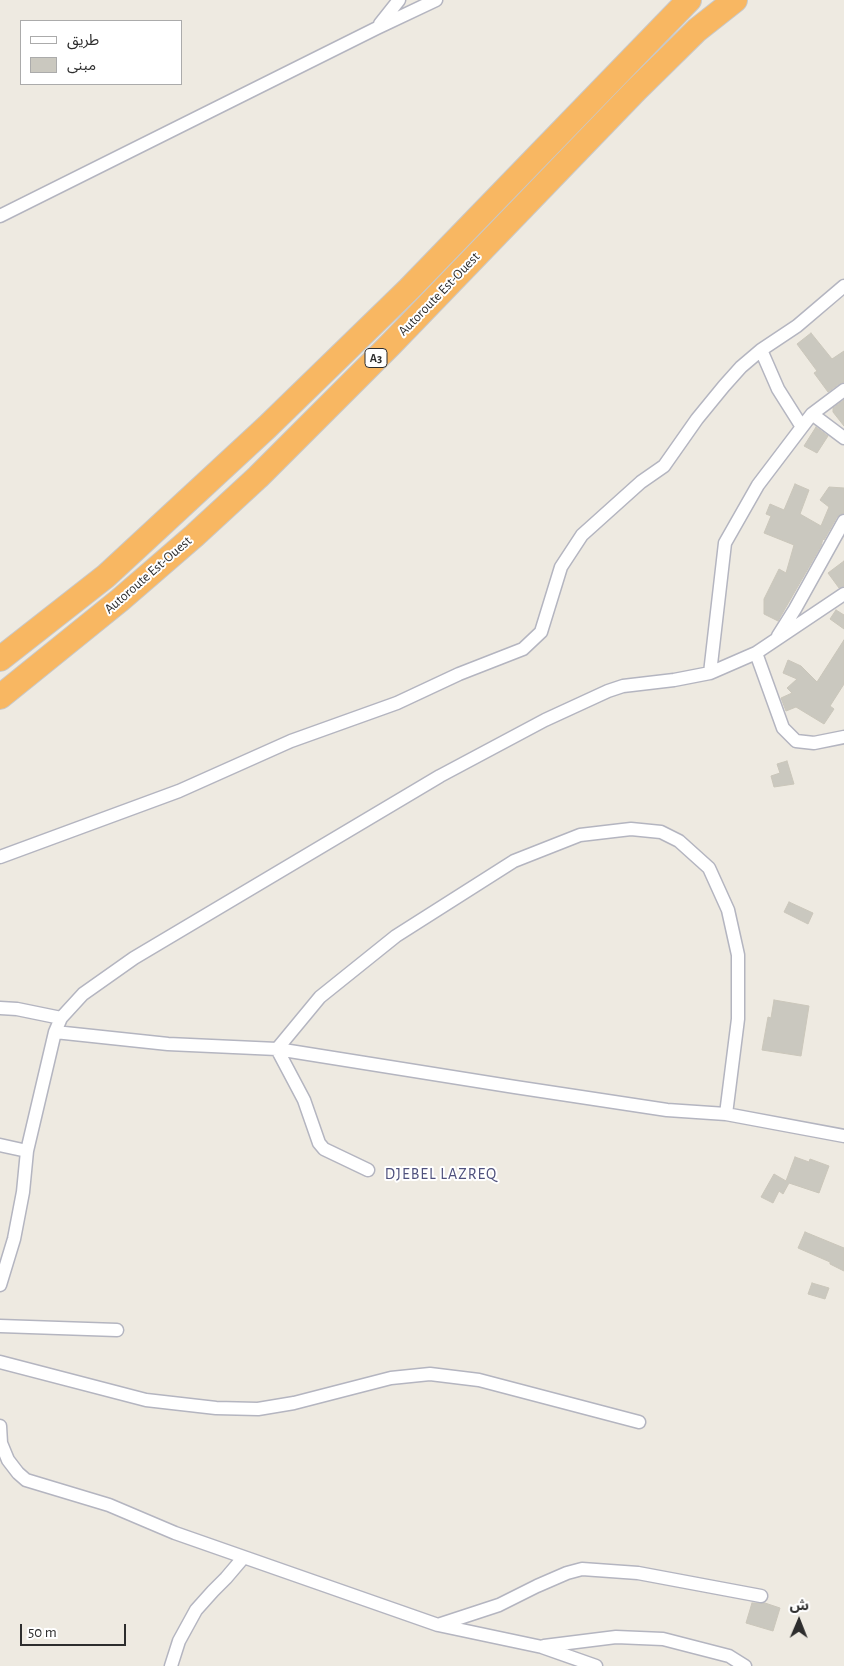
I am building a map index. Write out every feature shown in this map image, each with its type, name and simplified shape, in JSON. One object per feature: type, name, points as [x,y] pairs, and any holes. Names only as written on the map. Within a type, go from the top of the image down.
[{"type":"highway","name":"Autoroute Est-Ouest","points":[[0,659],[106,576],[267,427],[409,289],[690,0]]},
{"type":"highway","name":"Autoroute Est-Ouest","points":[[0,697],[120,600],[258,477],[391,344],[636,90],[697,30],[735,0]]},
{"type":"street","points":[[377,28],[400,0]]},
{"type":"street","points":[[0,216],[436,0]]},
{"type":"street","points":[[0,857],[179,791],[291,741],[397,703],[459,674],[523,650],[540,632],[561,567],[582,536],[642,482],[664,466],[724,386],[741,367],[761,350],[797,326],[844,286]]},
{"type":"street","points":[[761,350],[778,389],[802,427]]},
{"type":"street","points":[[710,673],[725,543],[758,485],[812,414],[844,390]]},
{"type":"street","points":[[812,414],[844,438]]},
{"type":"street","points":[[776,640],[796,609],[844,521]]},
{"type":"street","points":[[0,1285],[14,1240],[23,1192],[27,1151],[56,1032],[61,1018],[83,994],[134,958],[440,776],[536,724],[575,705],[623,686],[674,680],[710,673],[756,653],[844,594]]},
{"type":"street","points":[[756,653],[784,728],[796,741],[814,743],[844,737]]},
{"type":"street","points":[[277,1049],[320,997],[396,936],[514,861],[580,835],[631,829],[661,832],[679,841],[709,868],[728,910],[738,955],[738,1019],[726,1114]]},
{"type":"street","points":[[0,1008],[17,1009],[61,1018]]},
{"type":"street","points":[[56,1032],[168,1044],[277,1049],[667,1110],[726,1114],[844,1136]]},
{"type":"street","points":[[277,1049],[304,1100],[319,1143],[324,1149],[368,1170]]},
{"type":"street","points":[[0,1145],[27,1151]]},
{"type":"street","points":[[0,1326],[117,1330]]},
{"type":"street","points":[[0,1362],[146,1400],[216,1408],[258,1409],[294,1403],[391,1378],[430,1374],[480,1380],[639,1422]]},
{"type":"street","points":[[0,1426],[1,1443],[8,1460],[26,1480],[109,1505],[175,1533],[243,1558],[438,1625],[542,1647],[596,1666]]},
{"type":"street","points":[[171,1666],[179,1641],[196,1610],[243,1558]]},
{"type":"street","points":[[438,1625],[499,1605],[545,1582],[582,1569],[638,1573],[762,1596]]},
{"type":"street","points":[[542,1647],[616,1637],[663,1639],[729,1656],[745,1666]]},
{"type":"building","points":[[811,333],[832,359],[844,351],[844,382],[828,392],[814,373],[817,371],[797,344]]},
{"type":"building","points":[[844,400],[844,426],[833,412],[833,408]]},
{"type":"building","points":[[816,427],[828,436],[817,453],[804,446]]},
{"type":"building","points":[[795,484],[809,490],[800,514],[821,526],[829,507],[820,500],[829,487],[844,488],[844,513],[837,517],[823,539],[821,546],[778,621],[764,614],[764,599],[779,569],[786,573],[794,545],[764,533],[771,516],[766,514],[770,504],[784,510]]},
{"type":"building","points":[[844,561],[844,586],[839,588],[828,573]]},
{"type":"building","points":[[836,610],[844,615],[844,629],[830,619]]},
{"type":"building","points":[[844,640],[844,684],[830,706],[834,709],[824,724],[796,707],[786,711],[781,698],[792,693],[787,688],[797,679],[783,673],[788,660],[801,666],[817,682]]},
{"type":"building","points":[[787,761],[794,784],[774,787],[771,776],[780,773],[777,764]]},
{"type":"building","points":[[789,902],[813,913],[808,924],[784,912]]},
{"type":"building","points":[[774,1000],[809,1006],[801,1056],[762,1050],[768,1017],[771,1018]]},
{"type":"building","points":[[795,1157],[809,1162],[810,1159],[829,1166],[819,1193],[789,1183],[783,1194],[779,1191],[773,1203],[761,1197],[774,1174],[786,1181]]},
{"type":"building","points":[[805,1232],[844,1248],[844,1271],[830,1264],[830,1262],[798,1248]]},
{"type":"building","points":[[812,1283],[829,1288],[825,1299],[808,1294]]},
{"type":"building","points":[[752,1603],[765,1603],[780,1608],[773,1631],[746,1623]]},
{"type":"district","name":"DJEBEL LAZREQ","points":[[441,1174]]}]
